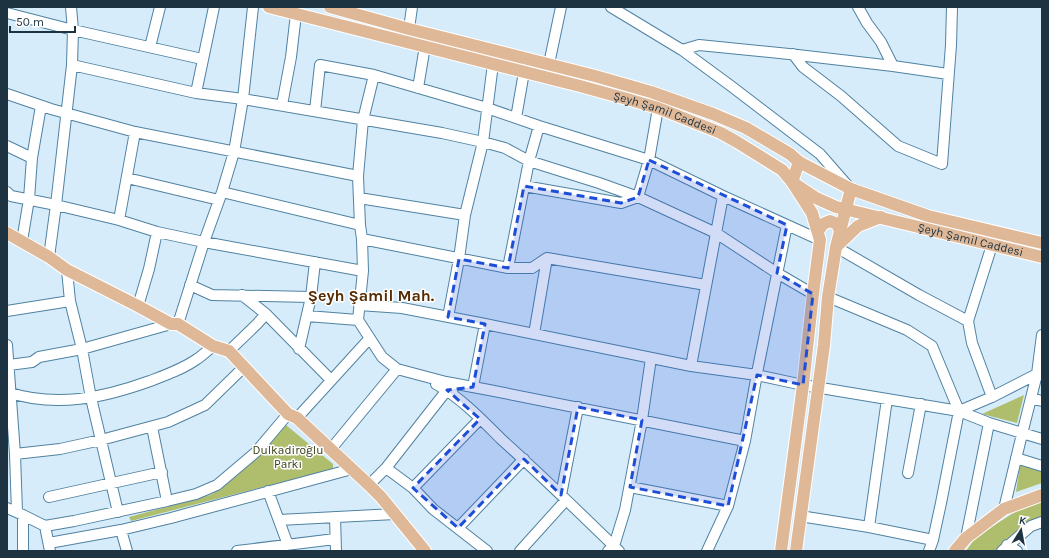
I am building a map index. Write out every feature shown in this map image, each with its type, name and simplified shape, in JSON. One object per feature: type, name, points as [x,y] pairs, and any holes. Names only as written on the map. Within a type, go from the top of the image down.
[{"type":"main road","name":"Şeyh Şamil Caddesi","points":[[269,7],[580,86],[658,108],[705,126],[737,142],[782,170],[792,182],[816,198],[836,207],[1042,257]]},
{"type":"main road","name":"Şeyh Şamil Caddesi","points":[[330,7],[645,90],[713,114],[746,128],[790,154],[799,162],[851,189],[928,216],[1042,243]]},
{"type":"main road","points":[[799,162],[792,182],[812,213],[819,235]]},
{"type":"main road","points":[[796,551],[824,345],[828,297],[836,247],[851,189]]},
{"type":"main road","points":[[836,247],[858,226],[881,217]]},
{"type":"main road","points":[[781,551],[803,385],[819,235],[823,224],[830,221],[837,224],[840,231]]},
{"type":"main road","points":[[7,235],[22,241],[49,257],[66,270],[175,324],[214,346],[229,351],[292,416],[331,449],[381,496],[425,551]]},
{"type":"main road","points":[[955,551],[966,538],[1004,509],[1042,495]]},
{"type":"street","points":[[49,257],[72,65],[73,30],[71,7]]},
{"type":"street","points":[[150,47],[160,7]]},
{"type":"street","points":[[196,93],[214,7]]},
{"type":"street","points":[[9,365],[32,362],[39,357],[82,349],[175,324],[190,285],[234,152],[243,98],[254,7]]},
{"type":"street","points":[[409,29],[412,7]]},
{"type":"street","points":[[549,64],[561,7]]},
{"type":"street","points":[[613,7],[682,50],[820,154],[851,189]]},
{"type":"street","points":[[858,7],[867,24],[881,42],[893,66]]},
{"type":"street","points":[[793,54],[803,67],[842,96],[898,146],[942,164],[951,45],[952,7]]},
{"type":"street","points":[[7,13],[73,30],[202,59]]},
{"type":"street","points":[[282,105],[291,57],[296,14]]},
{"type":"street","points":[[682,50],[699,45],[793,54],[948,74]]},
{"type":"street","points":[[418,88],[425,46]]},
{"type":"street","points":[[448,317],[459,259],[465,215],[482,142],[493,64]]},
{"type":"street","points":[[72,65],[196,93],[243,98],[315,110],[363,120],[442,133],[504,148],[529,161],[638,197],[716,233],[777,273],[813,294]]},
{"type":"street","points":[[315,110],[320,65],[374,74],[487,108],[539,126],[649,160],[787,225],[819,235]]},
{"type":"street","points":[[516,118],[524,72]]},
{"type":"street","points":[[374,74],[363,120],[358,176],[364,271],[358,320],[382,357],[397,370],[425,377],[745,441]]},
{"type":"street","points":[[7,94],[41,106],[135,132],[358,176]]},
{"type":"street","points":[[22,241],[29,199],[32,158],[41,106]]},
{"type":"street","points":[[638,197],[649,160],[658,108]]},
{"type":"street","points":[[508,268],[529,161],[539,126]]},
{"type":"street","points":[[119,220],[135,132]]},
{"type":"street","points":[[7,146],[32,158]]},
{"type":"street","points":[[127,178],[360,225]]},
{"type":"street","points":[[524,186],[621,203],[638,197]]},
{"type":"street","points":[[7,192],[11,196],[119,220],[156,232],[364,271]]},
{"type":"street","points":[[691,366],[723,196]]},
{"type":"street","points":[[359,198],[465,215]]},
{"type":"street","points":[[707,551],[728,506],[745,441],[787,225]]},
{"type":"street","points":[[138,306],[149,269],[156,232]]},
{"type":"street","points":[[362,239],[508,268],[532,268],[547,258],[706,285]]},
{"type":"street","points":[[992,245],[968,321],[972,344],[992,397]]},
{"type":"street","points":[[836,247],[919,295],[968,321]]},
{"type":"street","points":[[534,334],[547,258]]},
{"type":"street","points":[[299,349],[311,297],[314,262]]},
{"type":"street","points":[[66,270],[70,302],[82,349],[118,512]]},
{"type":"street","points":[[190,285],[212,295],[311,297]]},
{"type":"street","points":[[242,295],[266,314],[331,380]]},
{"type":"street","points":[[828,297],[907,330],[932,346],[959,411],[933,540],[929,551]]},
{"type":"street","points":[[7,311],[70,302]]},
{"type":"street","points":[[359,305],[402,308],[691,366],[757,375],[803,385],[959,411],[989,423],[1042,439]]},
{"type":"street","points":[[229,351],[266,314]]},
{"type":"street","points":[[307,316],[358,320]]},
{"type":"street","points":[[473,387],[485,324]]},
{"type":"street","points":[[1004,509],[1031,398],[1040,374],[1042,335]]},
{"type":"street","points":[[7,508],[45,526],[167,501],[196,494],[217,485],[256,452],[331,380],[369,338]]},
{"type":"street","points":[[7,345],[9,393],[23,551]]},
{"type":"street","points":[[9,393],[55,401],[92,398],[129,389],[168,374],[196,360],[214,346]]},
{"type":"street","points":[[425,377],[447,390],[524,459],[613,549],[625,510],[630,487],[651,358]]},
{"type":"street","points":[[15,454],[60,449],[101,440],[168,422],[205,405],[244,367]]},
{"type":"street","points":[[331,449],[397,370]]},
{"type":"street","points":[[959,411],[1040,374]]},
{"type":"street","points":[[369,485],[386,468],[447,390],[473,387]]},
{"type":"street","points":[[1031,398],[1042,401]]},
{"type":"street","points":[[870,527],[887,399]]},
{"type":"street","points":[[908,473],[921,404]]},
{"type":"street","points":[[520,551],[563,498],[578,407]]},
{"type":"street","points":[[413,488],[480,419]]},
{"type":"street","points":[[966,538],[989,423]]},
{"type":"street","points":[[152,427],[167,501]]},
{"type":"street","points":[[1016,458],[1042,466]]},
{"type":"street","points":[[458,528],[524,459]]},
{"type":"street","points":[[386,468],[413,488],[433,509],[487,551]]},
{"type":"street","points":[[45,526],[50,547],[171,518],[352,469]]},
{"type":"street","points":[[49,497],[162,472]]},
{"type":"street","points":[[630,487],[728,506]]},
{"type":"street","points":[[268,491],[288,548]]},
{"type":"street","points":[[279,520],[395,514]]},
{"type":"street","points":[[800,516],[870,527],[933,540]]},
{"type":"street","points":[[335,517],[336,551]]},
{"type":"street","points":[[1004,548],[1031,526],[1042,522]]},
{"type":"street","points":[[121,530],[127,551]]},
{"type":"street","points":[[237,551],[288,548],[335,539]]},
{"type":"street","points":[[1004,548],[1017,551]]},
{"type":"highlighted area","points":[[649,160],[787,225],[777,273],[813,294],[803,385],[757,375],[728,506],[630,487],[642,420],[578,407],[561,495],[524,459],[458,528],[413,488],[480,419],[447,390],[473,387],[485,324],[448,317],[459,259],[508,268],[524,186],[621,203],[638,197]]},
{"type":"green space","points":[[1024,395],[1017,423],[982,414]]},
{"type":"green space","name":"Dulkadiroğlu Parkı","points":[[286,425],[333,464],[333,469],[131,521],[129,517],[210,495],[222,488],[251,463]]},
{"type":"green space","points":[[1020,465],[1042,471],[1042,483],[1016,492]]},
{"type":"green space","points":[[1042,500],[1042,518],[1027,524],[1004,541],[995,551],[966,551],[976,537],[1029,503]]},
{"type":"district","name":"Şeyh Şamil Mah.","points":[[371,295]]}]
